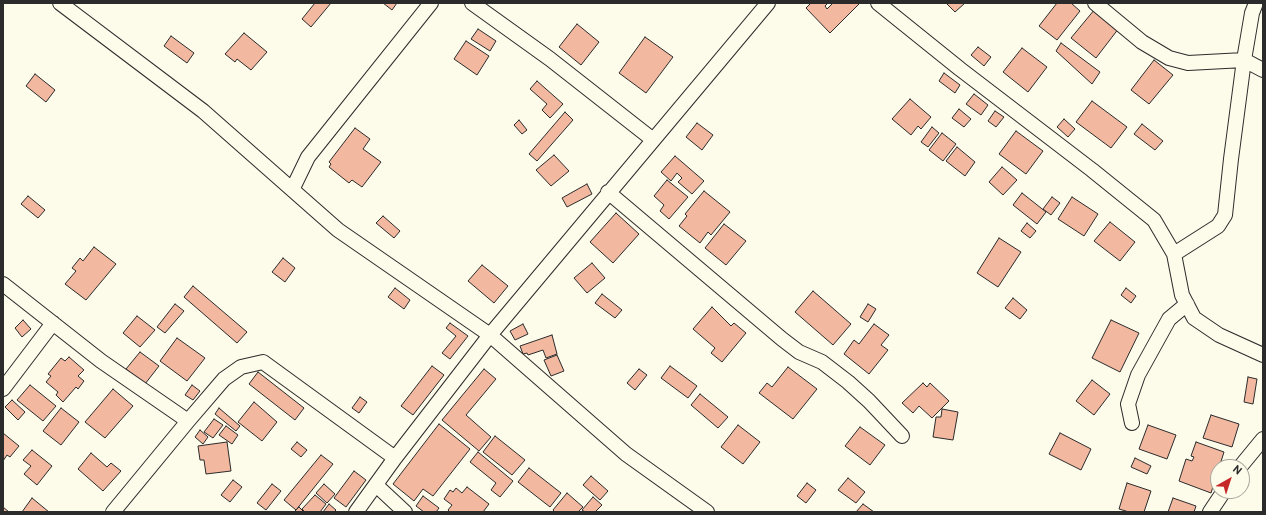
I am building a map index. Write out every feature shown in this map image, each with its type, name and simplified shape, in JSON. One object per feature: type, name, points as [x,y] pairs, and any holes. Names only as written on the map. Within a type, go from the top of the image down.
[{"type":"street","points":[[60,3],[203,111],[293,188],[338,230],[490,335],[626,454],[707,512]]},
{"type":"street","points":[[293,188],[308,157],[431,3]]},
{"type":"street","points":[[472,3],[550,59],[652,139]]},
{"type":"street","points":[[356,512],[395,458],[490,335],[652,139],[768,3]]},
{"type":"street","points":[[878,3],[960,70],[1092,170],[1154,220],[1174,254],[1182,295],[1194,318],[1219,335],[1263,355]]},
{"type":"street","points":[[1095,3],[1142,42],[1169,58],[1188,63],[1244,60],[1263,70]]},
{"type":"street","points":[[1174,254],[1218,226],[1225,214],[1244,60],[1252,13],[1256,3]]},
{"type":"street","points":[[608,192],[782,339],[799,352],[822,362],[848,382],[869,401],[902,436]]},
{"type":"street","points":[[3,284],[101,361],[188,421]]},
{"type":"street","points":[[1132,423],[1128,404],[1138,375],[1169,319],[1187,304]]},
{"type":"street","points":[[3,389],[53,323]]},
{"type":"street","points":[[113,512],[224,379],[241,367],[263,362],[395,458]]},
{"type":"street","points":[[1247,459],[1263,439]]},
{"type":"street","points":[[376,485],[405,512]]},
{"type":"street","points":[[1210,512],[1219,499]]},
{"type":"building","points":[[315,3],[331,3],[311,27],[302,19]]},
{"type":"building","points":[[383,3],[397,3],[392,10]]},
{"type":"building","points":[[811,3],[828,3],[825,6],[827,9],[833,3],[860,3],[830,33],[806,8]]},
{"type":"building","points":[[946,3],[965,3],[955,12]]},
{"type":"building","points":[[1057,3],[1071,3],[1080,11],[1057,40],[1039,26]]},
{"type":"building","points":[[1095,9],[1119,28],[1096,58],[1071,38]]},
{"type":"building","points":[[577,24],[599,42],[581,65],[559,47]]},
{"type":"building","points":[[478,29],[496,41],[490,51],[471,39]]},
{"type":"building","points":[[244,33],[267,52],[251,70],[237,59],[235,62],[225,54]]},
{"type":"building","points":[[171,36],[194,53],[187,63],[164,46]]},
{"type":"building","points":[[645,37],[673,57],[646,93],[619,73]]},
{"type":"building","points":[[466,41],[489,56],[477,75],[454,59]]},
{"type":"building","points":[[1061,43],[1100,72],[1092,84],[1056,51]]},
{"type":"building","points":[[978,47],[991,57],[984,66],[971,55]]},
{"type":"building","points":[[1022,48],[1047,67],[1028,92],[1003,72]]},
{"type":"building","points":[[1154,60],[1173,75],[1149,104],[1131,90]]},
{"type":"building","points":[[944,73],[960,85],[955,93],[939,81]]},
{"type":"building","points":[[35,74],[55,90],[46,102],[26,86]]},
{"type":"building","points":[[537,81],[563,104],[550,118],[542,110],[547,104],[530,89]]},
{"type":"building","points":[[974,94],[988,105],[981,115],[966,104]]},
{"type":"building","points":[[910,99],[931,117],[921,129],[918,126],[911,135],[892,119]]},
{"type":"building","points":[[1092,101],[1127,127],[1111,148],[1076,122]]},
{"type":"building","points":[[959,109],[971,119],[964,127],[952,118]]},
{"type":"building","points":[[995,111],[1004,117],[996,127],[988,121]]},
{"type":"building","points":[[565,112],[573,120],[537,161],[529,154]]},
{"type":"building","points":[[1064,119],[1075,129],[1068,137],[1057,127]]},
{"type":"building","points":[[519,120],[527,130],[522,134],[514,125]]},
{"type":"building","points":[[697,123],[713,135],[702,150],[686,137]]},
{"type":"building","points":[[1142,124],[1163,141],[1155,150],[1134,134]]},
{"type":"building","points":[[932,127],[939,133],[928,147],[921,142]]},
{"type":"building","points":[[355,128],[370,139],[363,149],[381,162],[362,187],[352,180],[349,183],[329,167],[331,164],[329,162]]},
{"type":"building","points":[[1016,131],[1043,151],[1026,174],[999,154]]},
{"type":"building","points":[[942,133],[956,144],[943,161],[929,150]]},
{"type":"building","points":[[957,147],[975,162],[965,176],[946,161]]},
{"type":"building","points":[[554,155],[569,171],[551,186],[536,170]]},
{"type":"building","points":[[675,156],[704,181],[692,194],[678,182],[682,178],[677,173],[671,181],[661,172]]},
{"type":"building","points":[[1002,167],[1017,180],[1003,195],[989,182]]},
{"type":"building","points":[[667,180],[688,197],[669,219],[660,211],[664,205],[654,196]]},
{"type":"building","points":[[587,184],[592,194],[567,207],[562,198]]},
{"type":"building","points":[[704,191],[730,212],[711,235],[708,232],[700,243],[679,226],[687,216],[685,214]]},
{"type":"building","points":[[1022,193],[1046,212],[1037,224],[1013,205]]},
{"type":"building","points":[[28,196],[45,210],[38,218],[21,204]]},
{"type":"building","points":[[1052,197],[1060,203],[1051,215],[1043,209]]},
{"type":"building","points":[[1072,197],[1098,214],[1084,236],[1058,219]]},
{"type":"building","points":[[616,213],[639,234],[613,263],[590,242]]},
{"type":"building","points":[[383,216],[400,231],[394,238],[376,223]]},
{"type":"building","points":[[1110,222],[1135,242],[1120,261],[1094,241]]},
{"type":"building","points":[[1027,223],[1036,231],[1030,238],[1021,231]]},
{"type":"building","points":[[724,224],[746,241],[726,265],[705,248]]},
{"type":"building","points":[[999,238],[1021,252],[998,287],[977,273]]},
{"type":"building","points":[[94,247],[116,264],[86,300],[65,284],[76,271],[72,268],[80,258],[83,261]]},
{"type":"building","points":[[283,258],[295,268],[285,282],[272,272]]},
{"type":"building","points":[[592,263],[605,278],[587,293],[574,278]]},
{"type":"building","points":[[482,265],[508,286],[494,303],[468,281]]},
{"type":"building","points":[[193,286],[247,332],[237,343],[184,297]]},
{"type":"building","points":[[395,288],[410,300],[404,309],[388,297]]},
{"type":"building","points":[[1126,288],[1136,296],[1131,303],[1121,295]]},
{"type":"building","points":[[813,291],[851,324],[833,345],[795,312]]},
{"type":"building","points":[[602,294],[622,310],[615,318],[595,303]]},
{"type":"building","points":[[1013,298],[1027,310],[1020,319],[1005,308]]},
{"type":"building","points":[[175,304],[184,311],[165,333],[157,327]]},
{"type":"building","points":[[868,304],[876,309],[868,322],[860,317]]},
{"type":"building","points":[[712,307],[731,326],[734,323],[746,333],[722,362],[711,353],[715,348],[693,329]]},
{"type":"building","points":[[137,316],[155,330],[140,347],[123,333]]},
{"type":"building","points":[[23,320],[31,329],[22,337],[15,328]]},
{"type":"building","points":[[1111,320],[1139,333],[1120,372],[1092,358]]},
{"type":"building","points":[[450,323],[468,336],[450,359],[442,353],[456,336],[446,328]]},
{"type":"building","points":[[523,324],[528,334],[515,340],[510,331]]},
{"type":"building","points":[[874,324],[889,335],[881,345],[888,350],[869,374],[844,354],[854,340],[859,344]]},
{"type":"building","points":[[552,335],[557,354],[546,358],[543,350],[528,355],[527,353],[523,354],[520,346]]},
{"type":"building","points":[[177,338],[205,358],[187,381],[160,361]]},
{"type":"building","points":[[140,352],[159,366],[145,384],[126,369]]},
{"type":"building","points":[[557,355],[564,371],[551,376],[544,360]]},
{"type":"building","points":[[69,357],[84,370],[78,376],[84,381],[78,389],[76,387],[63,402],[56,395],[58,392],[46,382],[51,376],[48,374],[61,358],[65,361]]},
{"type":"building","points":[[432,366],[444,375],[413,415],[401,406]]},
{"type":"building","points":[[670,366],[697,386],[688,398],[661,378]]},
{"type":"building","points":[[788,367],[817,389],[793,419],[759,393],[767,383],[772,387]]},
{"type":"building","points":[[484,369],[496,379],[466,415],[491,437],[479,451],[442,420]]},
{"type":"building","points":[[639,369],[647,375],[635,390],[627,383]]},
{"type":"building","points":[[258,372],[304,408],[295,420],[249,384]]},
{"type":"building","points":[[1248,377],[1257,379],[1253,404],[1244,402]]},
{"type":"building","points":[[1092,380],[1110,394],[1094,415],[1076,401]]},
{"type":"building","points":[[923,383],[927,387],[930,383],[949,401],[932,418],[919,406],[913,413],[902,403]]},
{"type":"building","points":[[30,385],[56,406],[43,421],[17,400]]},
{"type":"building","points":[[192,385],[200,391],[193,400],[185,395]]},
{"type":"building","points":[[113,389],[133,406],[105,438],[85,422]]},
{"type":"building","points":[[700,394],[728,417],[718,428],[691,405]]},
{"type":"building","points":[[360,397],[367,402],[359,413],[352,408]]},
{"type":"building","points":[[12,400],[25,412],[18,420],[5,407]]},
{"type":"building","points":[[254,402],[277,422],[262,441],[238,422]]},
{"type":"building","points":[[61,408],[79,422],[61,445],[43,431]]},
{"type":"building","points":[[219,408],[240,426],[236,431],[215,414]]},
{"type":"building","points":[[942,409],[958,412],[953,440],[933,437],[936,417],[941,417]]},
{"type":"building","points":[[1211,415],[1239,424],[1232,447],[1203,438]]},
{"type":"building","points":[[214,419],[223,425],[213,438],[204,432]]},
{"type":"building","points":[[439,424],[470,449],[433,496],[423,489],[414,501],[393,484]]},
{"type":"building","points":[[738,425],[760,442],[743,464],[721,447]]},
{"type":"building","points":[[1148,425],[1176,435],[1167,459],[1139,449]]},
{"type":"building","points":[[226,426],[238,435],[232,444],[219,435]]},
{"type":"building","points":[[860,427],[885,445],[870,465],[845,446]]},
{"type":"building","points":[[200,430],[208,437],[203,444],[195,437]]},
{"type":"building","points":[[3,433],[19,446],[10,457],[7,455],[3,461]]},
{"type":"building","points":[[1060,433],[1091,449],[1081,470],[1049,454]]},
{"type":"building","points":[[495,436],[525,460],[512,475],[483,452]]},
{"type":"building","points":[[227,442],[231,471],[206,474],[204,460],[200,460],[198,446]]},
{"type":"building","points":[[297,442],[307,450],[301,457],[291,449]]},
{"type":"building","points":[[1196,442],[1224,452],[1222,459],[1210,459],[1210,493],[1179,481],[1186,459],[1192,461],[1194,457],[1191,456]]},
{"type":"building","points":[[32,450],[52,466],[37,485],[24,474],[31,466],[23,460]]},
{"type":"building","points":[[478,452],[513,481],[500,497],[491,490],[496,483],[470,462]]},
{"type":"building","points":[[91,453],[107,467],[111,463],[121,471],[103,491],[78,469]]},
{"type":"building","points":[[321,455],[333,464],[296,510],[284,500]]},
{"type":"building","points":[[1135,458],[1151,466],[1147,474],[1131,467]]},
{"type":"building","points":[[529,468],[561,493],[550,507],[518,482]]},
{"type":"building","points":[[354,471],[366,480],[346,507],[334,498]]},
{"type":"building","points":[[591,476],[608,491],[600,500],[583,485]]},
{"type":"building","points":[[848,478],[865,492],[856,503],[838,490]]},
{"type":"building","points":[[233,480],[242,487],[230,502],[221,495]]},
{"type":"building","points":[[807,483],[816,490],[806,503],[797,496]]},
{"type":"building","points":[[1127,483],[1151,491],[1144,512],[1129,512],[1119,509]]},
{"type":"building","points":[[272,484],[281,491],[266,510],[257,503]]},
{"type":"building","points":[[324,484],[335,494],[327,503],[316,493]]},
{"type":"building","points":[[467,487],[489,504],[483,512],[450,512],[448,510],[452,505],[444,499],[450,490],[453,492],[456,488],[462,493]]},
{"type":"building","points":[[567,493],[583,507],[578,512],[555,512],[553,510]]},
{"type":"building","points":[[315,495],[326,504],[320,512],[305,512],[302,509]]},
{"type":"building","points":[[423,496],[439,508],[436,512],[424,512],[416,506]]},
{"type":"building","points":[[593,497],[602,505],[595,512],[585,512],[582,510]]},
{"type":"building","points":[[32,498],[49,512],[22,512]]},
{"type":"building","points":[[1173,498],[1196,506],[1194,512],[1168,512]]},
{"type":"building","points":[[329,504],[336,510],[334,512],[323,512]]},
{"type":"building","points":[[863,504],[874,512],[856,512]]},
{"type":"building","points":[[3,507],[9,512],[3,512]]},
{"type":"building","points":[[299,507],[304,512],[294,512]]}]
